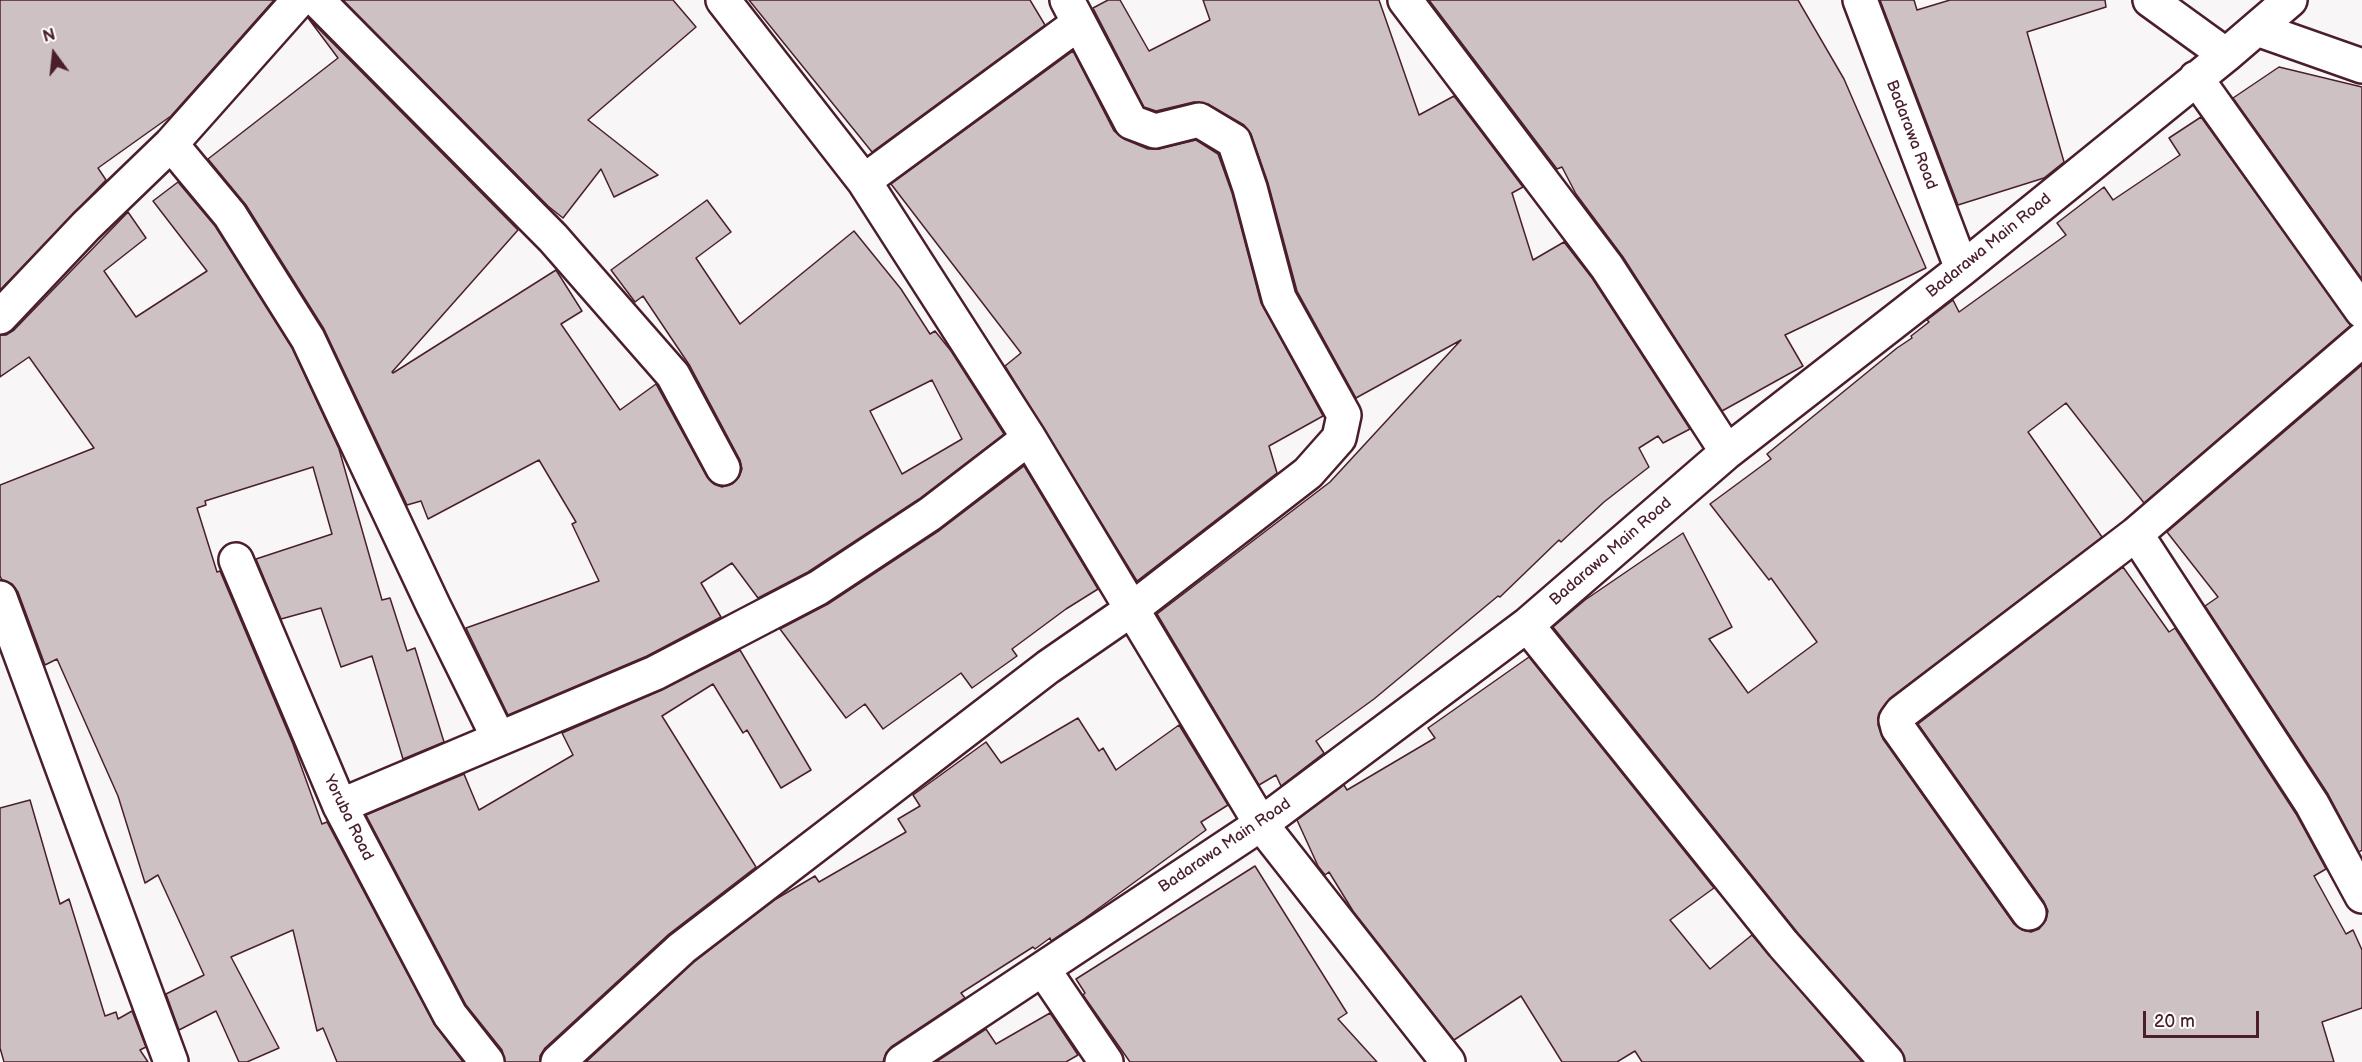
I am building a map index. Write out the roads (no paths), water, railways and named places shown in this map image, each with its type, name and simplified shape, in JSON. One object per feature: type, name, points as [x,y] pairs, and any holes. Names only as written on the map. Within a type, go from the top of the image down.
[{"type":"street","points":[[0,317],[86,226],[171,144],[299,0]]},
{"type":"street","points":[[317,0],[553,238],[673,375],[723,468]]},
{"type":"street","points":[[723,0],[864,181],[1029,438],[1261,824],[1448,1062]]},
{"type":"street","points":[[1405,0],[1607,267],[1727,452]]},
{"type":"street","name":"Badarawa Road","points":[[1860,0],[1962,269]]},
{"type":"street","points":[[2150,0],[2226,56]]},
{"type":"street","name":"Badarawa Main Road","points":[[902,1062],[1261,824],[1527,625],[1727,452],[1962,269],[2226,56],[2290,0]]},
{"type":"street","points":[[558,1062],[682,948],[1048,667],[1132,609],[1308,473],[1339,438],[1344,415],[1279,298],[1250,188],[1234,141],[1199,120],[1155,131],[1131,122],[1073,12],[864,181]]},
{"type":"street","points":[[2257,29],[2362,66]]},
{"type":"street","points":[[2196,78],[2362,311]]},
{"type":"street","points":[[171,144],[230,215],[308,339],[433,605],[499,739]]},
{"type":"street","points":[[2029,913],[1899,728],[1896,720],[1901,713],[2136,534],[2362,340]]},
{"type":"street","points":[[340,806],[655,673],[819,588],[930,514],[1029,438]]},
{"type":"street","points":[[2136,534],[2312,804],[2362,896]]},
{"type":"street","name":"Yoruba Road","points":[[236,560],[340,806],[450,1015],[487,1062]]},
{"type":"street","points":[[0,598],[171,1062]]},
{"type":"street","points":[[1527,625],[1783,944],[1887,1062]]},
{"type":"street","points":[[1043,969],[1106,1062]]}]
